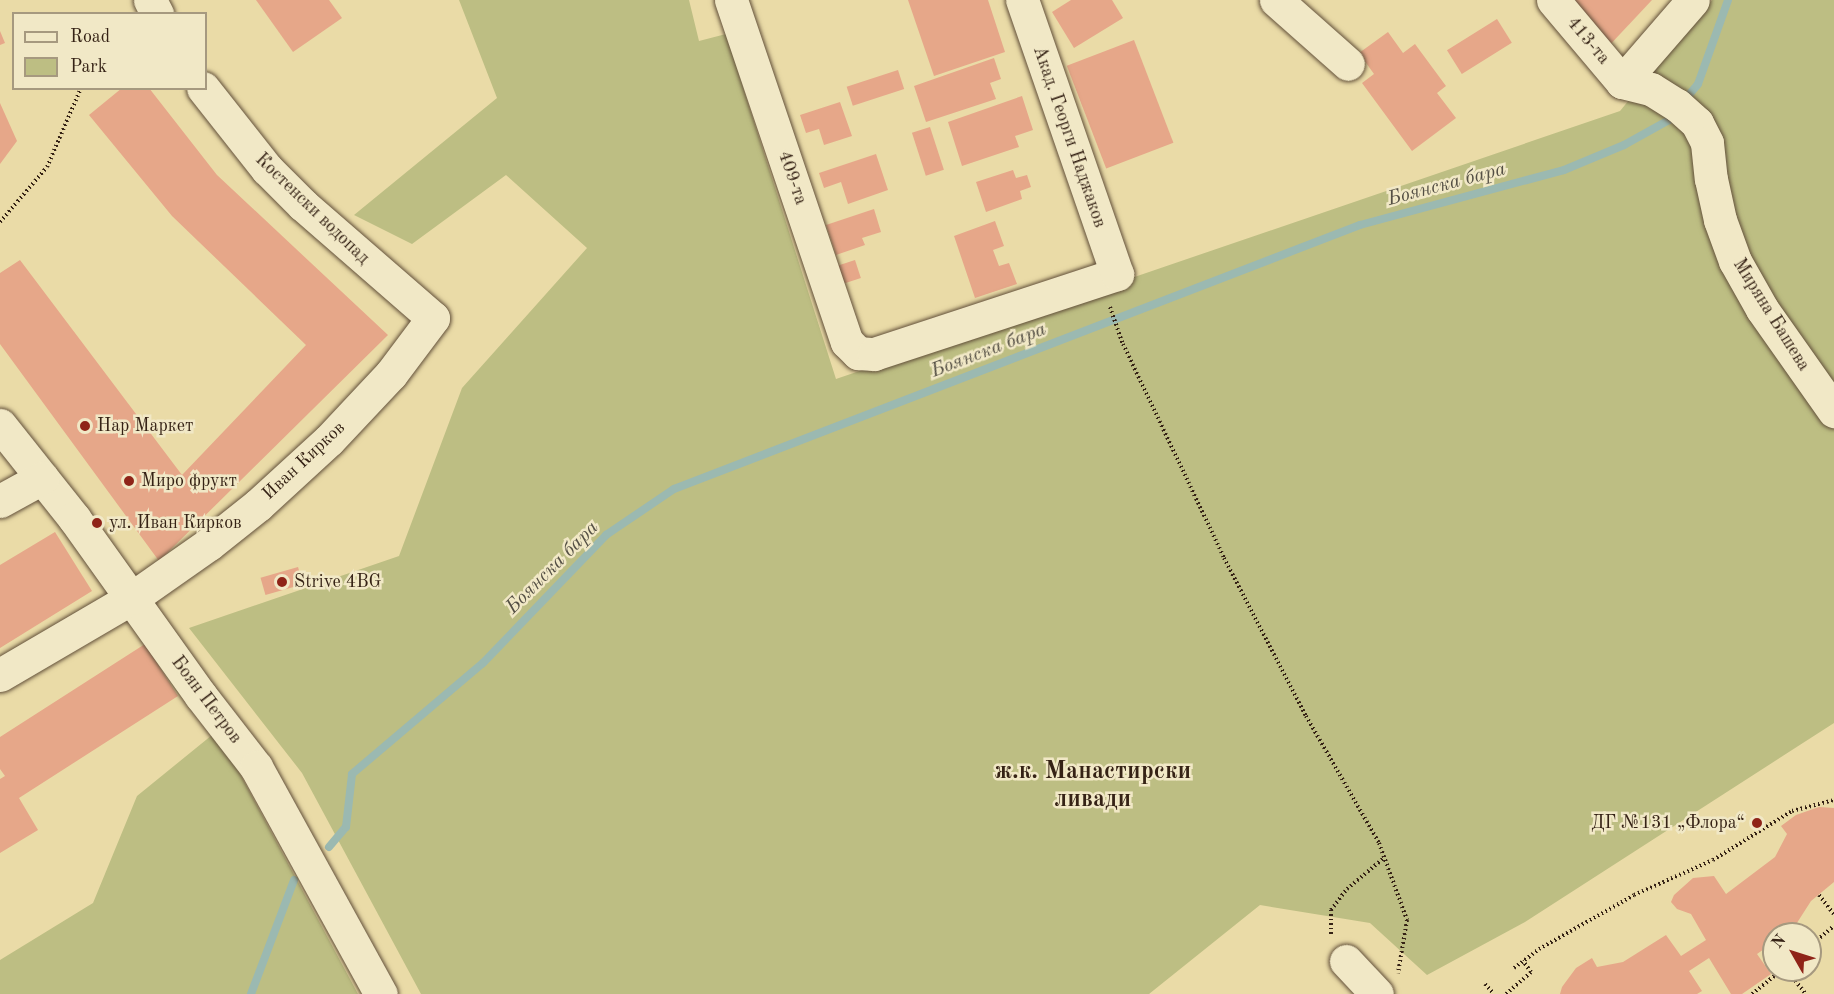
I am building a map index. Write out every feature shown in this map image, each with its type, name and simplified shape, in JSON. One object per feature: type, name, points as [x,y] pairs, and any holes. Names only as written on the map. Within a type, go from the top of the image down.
[{"type":"street","name":"409-та","points":[[731,0],[847,342],[858,353],[874,354],[1117,274]]},
{"type":"street","name":"Акад. Георги Наджаков","points":[[1022,0],[1117,274]]},
{"type":"street","points":[[1276,0],[1348,64]]},
{"type":"street","name":"413-та","points":[[1553,0],[1637,86]]},
{"type":"street","points":[[1637,86],[1693,0]]},
{"type":"street","name":"Миряна Башева","points":[[1637,86],[1677,105],[1697,123],[1707,143],[1710,179],[1720,220],[1734,261],[1762,309],[1834,411]]},
{"type":"street","name":"Костенски водопад","points":[[205,90],[267,169],[303,205],[433,318]]},
{"type":"street","name":"Иван Кирков","points":[[0,675],[132,598],[209,544],[258,505],[328,440],[391,374],[433,318]]},
{"type":"street","name":"Боян Петров","points":[[0,425],[132,598],[201,696],[256,767],[381,994]]},
{"type":"street","points":[[0,501],[42,478]]},
{"type":"street","points":[[1346,961],[1377,994]]},
{"type":"path","points":[[0,222],[46,167],[80,90]]},
{"type":"path","points":[[1112,313],[1123,344],[1224,558],[1306,716],[1379,843],[1407,920],[1401,957]]},
{"type":"path","points":[[1514,968],[1539,949],[1634,894],[1713,860],[1792,811],[1834,800]]},
{"type":"path","points":[[1346,961],[1332,940],[1331,910],[1347,890],[1384,858]]},
{"type":"path","points":[[1819,895],[1834,914]]},
{"type":"path","points":[[1822,936],[1834,926]]},
{"type":"path","points":[[1506,994],[1531,972],[1522,961]]},
{"type":"path","points":[[1752,994],[1767,982]]},
{"type":"path","points":[[1796,982],[1806,994]]},
{"type":"path","points":[[1485,984],[1494,994]]},
{"type":"green space","points":[[459,0],[689,0],[699,41],[726,34],[836,379],[1620,111],[1712,0],[1834,0],[1834,723],[1525,922],[1427,975],[1370,923],[1260,905],[1149,994],[421,994],[302,773],[189,628],[399,556],[462,388],[587,248],[506,175],[412,244],[354,215],[497,98]]},
{"type":"green space","points":[[217,731],[358,994],[0,994],[0,960],[93,903],[137,796]]},
{"type":"building","points":[[256,0],[329,0],[342,18],[293,52]]},
{"type":"building","points":[[908,0],[988,0],[1005,52],[934,76]]},
{"type":"building","points":[[1071,0],[1112,0],[1123,18],[1074,48],[1052,12]]},
{"type":"building","points":[[1576,0],[1652,0],[1606,49],[1566,11]]},
{"type":"building","points":[[1497,19],[1512,43],[1462,74],[1447,50]]},
{"type":"building","points":[[0,31],[5,43],[0,45]]},
{"type":"building","points":[[1388,32],[1403,53],[1415,44],[1446,86],[1437,93],[1456,118],[1412,151],[1362,83],[1374,74],[1359,53]]},
{"type":"building","points":[[1134,40],[1173,143],[1106,168],[1067,66]]},
{"type":"building","points":[[994,58],[1001,79],[990,83],[996,99],[926,122],[914,86]]},
{"type":"building","points":[[898,70],[904,89],[853,106],[847,87]]},
{"type":"building","points":[[120,90],[151,90],[217,175],[388,335],[159,561],[0,344],[0,273],[20,260],[182,475],[306,345],[172,216],[89,115]]},
{"type":"building","points":[[1022,96],[1033,130],[1015,136],[1019,147],[962,166],[948,122]]},
{"type":"building","points":[[840,102],[852,136],[824,145],[819,129],[806,133],[800,115]]},
{"type":"building","points":[[0,103],[17,141],[0,164]]},
{"type":"building","points":[[930,127],[944,170],[926,176],[912,133]]},
{"type":"building","points":[[876,154],[888,190],[848,204],[841,182],[824,188],[819,173]]},
{"type":"building","points":[[1013,170],[1016,178],[1027,175],[1031,187],[1020,191],[1022,199],[986,212],[976,182]]},
{"type":"building","points":[[874,209],[881,232],[862,238],[865,245],[836,255],[826,225]]},
{"type":"building","points":[[995,221],[1004,246],[993,250],[999,266],[1009,263],[1017,284],[975,298],[954,236]]},
{"type":"building","points":[[855,260],[861,278],[838,285],[832,267]]},
{"type":"building","points":[[55,532],[92,591],[0,648],[0,565]]},
{"type":"building","points":[[298,567],[303,584],[265,595],[261,578]]},
{"type":"building","points":[[145,644],[178,696],[19,798],[38,830],[0,853],[0,779],[5,776],[0,769],[0,737]]},
{"type":"building","points":[[1819,807],[1834,808],[1834,882],[1811,901],[1798,922],[1762,922],[1762,950],[1757,954],[1762,961],[1762,980],[1742,994],[1731,994],[1709,958],[1689,971],[1702,991],[1697,994],[1560,994],[1562,987],[1576,968],[1592,958],[1597,967],[1623,962],[1666,935],[1681,956],[1706,940],[1691,914],[1677,909],[1671,902],[1674,895],[1693,878],[1714,876],[1726,894],[1775,857],[1787,834],[1781,826],[1796,815]]},
{"type":"waterway","name":"Боянска бара","points":[[1683,102],[1698,84],[1728,0]]},
{"type":"waterway","name":"Боянска бара","points":[[329,847],[346,827],[352,774],[483,663],[606,535],[674,489],[1360,225],[1564,170],[1624,145],[1669,120],[1675,112]]},
{"type":"waterway","name":"Боянска бара","points":[[251,994],[294,880]]},
{"type":"place","name":"Нар Маркет","points":[[85,426]]},
{"type":"place","name":"Миро фрукт","points":[[129,481]]},
{"type":"place","name":"ул. Иван Кирков","points":[[97,523]]},
{"type":"place","name":"Strive 4BG","points":[[282,582]]},
{"type":"place","name":"ДГ №131 „Флора“","points":[[1757,823]]},
{"type":"district","name":"ж.к. Манастирски ливади","points":[[1093,787]]}]
